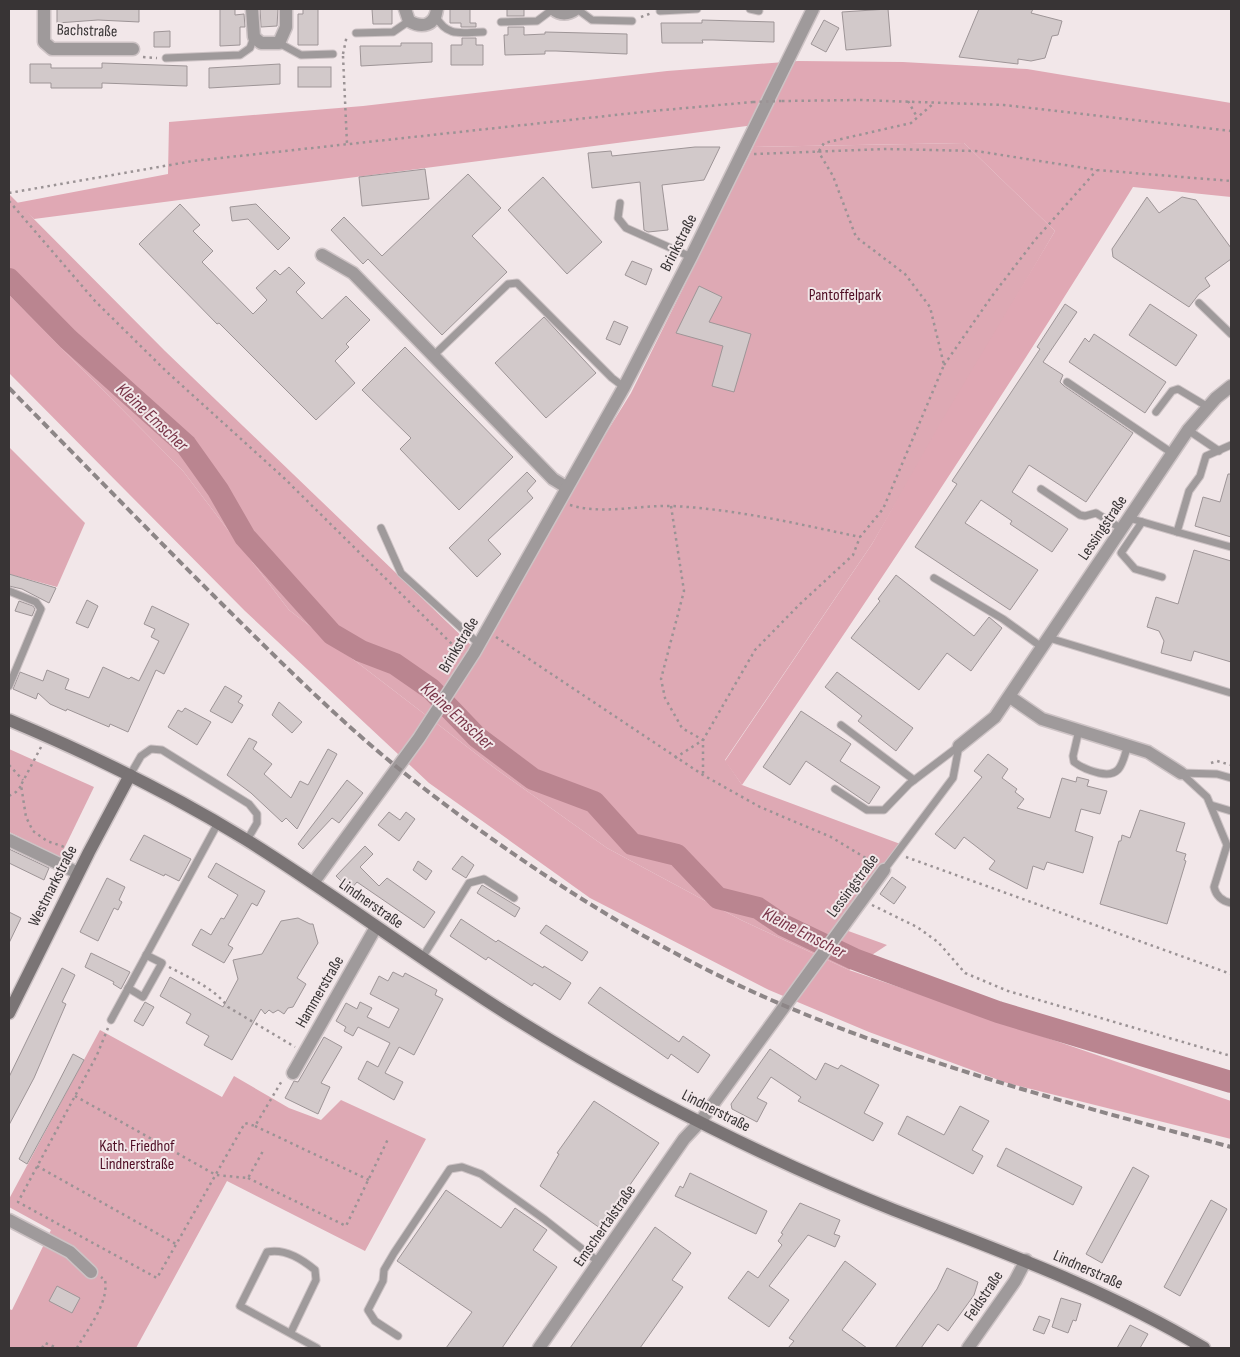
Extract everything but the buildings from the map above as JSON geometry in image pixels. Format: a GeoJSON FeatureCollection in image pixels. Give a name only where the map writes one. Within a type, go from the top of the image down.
{"type":"FeatureCollection","features":[{"type":"Feature","properties":{"kind":"street","name":"Bachstraße"},"geometry":{"type":"LineString","coordinates":[[44,9],[44,42],[52,49],[133,49]]}},
{"type":"Feature","properties":{"kind":"street"},"geometry":{"type":"LineString","coordinates":[[252,9],[254,36],[261,43],[279,43],[286,27],[286,9]]}},
{"type":"Feature","properties":{"kind":"street"},"geometry":{"type":"LineString","coordinates":[[553,9],[558,13],[570,13],[577,9]]}},
{"type":"Feature","properties":{"kind":"street","name":"Brinkstraße"},"geometry":{"type":"LineString","coordinates":[[313,883],[419,738],[479,644],[624,387],[691,257],[813,9]]}},
{"type":"Feature","properties":{"kind":"street"},"geometry":{"type":"LineString","coordinates":[[407,15],[416,25],[426,25],[436,13]]}},
{"type":"Feature","properties":{"kind":"street"},"geometry":{"type":"LineString","coordinates":[[322,255],[353,273],[553,479],[566,487]]}},
{"type":"Feature","properties":{"kind":"street","name":"Lessingstraße"},"geometry":{"type":"LineString","coordinates":[[958,746],[995,717],[1046,643],[1115,551],[1122,530],[1129,518],[1188,430],[1208,407],[1231,386]]}},
{"type":"Feature","properties":{"kind":"street"},"geometry":{"type":"LineString","coordinates":[[1010,696],[1042,719],[1148,752],[1181,773]]}},
{"type":"Feature","properties":{"kind":"street","name":"Lindnerstraße"},"geometry":{"type":"LineString","coordinates":[[9,720],[130,776],[218,823],[313,883],[422,958],[563,1048],[700,1122],[841,1188],[1026,1260],[1127,1306],[1204,1348]]}},
{"type":"Feature","properties":{"kind":"street","name":"Westmarkstraße"},"geometry":{"type":"LineString","coordinates":[[9,1013],[87,855],[130,776]]}},
{"type":"Feature","properties":{"kind":"street"},"geometry":{"type":"LineString","coordinates":[[9,840],[78,873]]}},
{"type":"Feature","properties":{"kind":"street","name":"Lessingstraße"},"geometry":{"type":"LineString","coordinates":[[700,1122],[884,870]]}},
{"type":"Feature","properties":{"kind":"street","name":"Hammerstraße"},"geometry":{"type":"LineString","coordinates":[[293,1073],[376,927]]}},
{"type":"Feature","properties":{"kind":"street","name":"Emschertalstraße"},"geometry":{"type":"LineString","coordinates":[[538,1348],[600,1263],[684,1140],[700,1122]]}},
{"type":"Feature","properties":{"kind":"street"},"geometry":{"type":"LineString","coordinates":[[9,1220],[70,1252],[91,1272]]}},
{"type":"Feature","properties":{"kind":"street","name":"Feldstraße"},"geometry":{"type":"LineString","coordinates":[[968,1348],[1015,1281],[1026,1260]]}},
{"type":"Feature","properties":{"kind":"lane"},"geometry":{"type":"LineString","coordinates":[[501,22],[538,21],[553,9]]}},
{"type":"Feature","properties":{"kind":"lane"},"geometry":{"type":"LineString","coordinates":[[577,9],[592,20],[632,21]]}},
{"type":"Feature","properties":{"kind":"lane"},"geometry":{"type":"LineString","coordinates":[[660,11],[697,9]]}},
{"type":"Feature","properties":{"kind":"lane"},"geometry":{"type":"LineString","coordinates":[[750,9],[759,11]]}},
{"type":"Feature","properties":{"kind":"lane"},"geometry":{"type":"LineString","coordinates":[[436,13],[441,26],[450,32],[483,32]]}},
{"type":"Feature","properties":{"kind":"lane"},"geometry":{"type":"LineString","coordinates":[[356,33],[393,32],[407,15]]}},
{"type":"Feature","properties":{"kind":"lane"},"geometry":{"type":"LineString","coordinates":[[166,58],[240,55],[250,48],[254,36]]}},
{"type":"Feature","properties":{"kind":"lane"},"geometry":{"type":"LineString","coordinates":[[279,43],[300,55],[333,54]]}},
{"type":"Feature","properties":{"kind":"lane"},"geometry":{"type":"LineString","coordinates":[[620,203],[618,218],[626,228],[691,257]]}},
{"type":"Feature","properties":{"kind":"lane"},"geometry":{"type":"LineString","coordinates":[[433,356],[508,284],[517,283],[612,378],[624,387]]}},
{"type":"Feature","properties":{"kind":"lane"},"geometry":{"type":"LineString","coordinates":[[1199,303],[1231,334]]}},
{"type":"Feature","properties":{"kind":"lane"},"geometry":{"type":"LineString","coordinates":[[1068,382],[1172,453]]}},
{"type":"Feature","properties":{"kind":"lane"},"geometry":{"type":"LineString","coordinates":[[1156,412],[1172,391],[1178,389],[1208,407]]}},
{"type":"Feature","properties":{"kind":"lane"},"geometry":{"type":"LineString","coordinates":[[1188,430],[1219,451]]}},
{"type":"Feature","properties":{"kind":"lane"},"geometry":{"type":"LineString","coordinates":[[1177,532],[1189,491],[1200,476],[1206,456],[1231,445]]}},
{"type":"Feature","properties":{"kind":"lane"},"geometry":{"type":"LineString","coordinates":[[1041,489],[1080,515],[1085,516],[1096,513],[1122,530]]}},
{"type":"Feature","properties":{"kind":"lane"},"geometry":{"type":"LineString","coordinates":[[1129,518],[1231,548]]}},
{"type":"Feature","properties":{"kind":"lane"},"geometry":{"type":"LineString","coordinates":[[1142,522],[1115,551],[1134,569],[1162,577]]}},
{"type":"Feature","properties":{"kind":"lane"},"geometry":{"type":"LineString","coordinates":[[381,528],[401,573],[479,644]]}},
{"type":"Feature","properties":{"kind":"lane"},"geometry":{"type":"LineString","coordinates":[[934,578],[1046,643],[1231,693]]}},
{"type":"Feature","properties":{"kind":"lane"},"geometry":{"type":"LineString","coordinates":[[9,590],[36,602],[41,609],[9,686]]}},
{"type":"Feature","properties":{"kind":"lane"},"geometry":{"type":"LineString","coordinates":[[841,726],[914,780]]}},
{"type":"Feature","properties":{"kind":"lane"},"geometry":{"type":"LineString","coordinates":[[1080,730],[1073,756],[1074,762],[1086,770],[1110,775],[1114,774],[1120,768],[1128,745]]}},
{"type":"Feature","properties":{"kind":"lane"},"geometry":{"type":"LineString","coordinates":[[835,789],[867,810],[875,812],[884,810],[914,780],[958,746]]}},
{"type":"Feature","properties":{"kind":"lane","name":"Lessingstraße"},"geometry":{"type":"LineString","coordinates":[[884,870],[953,778],[958,746]]}},
{"type":"Feature","properties":{"kind":"lane"},"geometry":{"type":"LineString","coordinates":[[130,776],[141,756],[151,749],[162,750],[248,804],[257,814],[257,823],[247,840]]}},
{"type":"Feature","properties":{"kind":"lane"},"geometry":{"type":"LineString","coordinates":[[1181,773],[1217,774],[1231,778]]}},
{"type":"Feature","properties":{"kind":"lane"},"geometry":{"type":"LineString","coordinates":[[1181,773],[1207,796],[1227,845],[1215,882],[1216,893],[1221,899],[1231,903]]}},
{"type":"Feature","properties":{"kind":"lane"},"geometry":{"type":"LineString","coordinates":[[1211,805],[1231,811]]}},
{"type":"Feature","properties":{"kind":"lane"},"geometry":{"type":"LineString","coordinates":[[111,1020],[218,823]]}},
{"type":"Feature","properties":{"kind":"lane"},"geometry":{"type":"LineString","coordinates":[[422,958],[469,883],[484,879],[514,898]]}},
{"type":"Feature","properties":{"kind":"lane"},"geometry":{"type":"LineString","coordinates":[[128,988],[143,997],[162,963],[146,955]]}},
{"type":"Feature","properties":{"kind":"lane"},"geometry":{"type":"LineString","coordinates":[[398,1336],[375,1321],[368,1310],[383,1281],[384,1270],[450,1170],[462,1167],[481,1174],[544,1219],[600,1263]]}},
{"type":"Feature","properties":{"kind":"lane"},"geometry":{"type":"LineString","coordinates":[[291,1332],[316,1280],[316,1270],[303,1260],[278,1250],[267,1252],[240,1306],[291,1332],[317,1348]]}},
{"type":"Feature","properties":{"kind":"path"},"geometry":{"type":"LineString","coordinates":[[632,21],[660,11]]}},
{"type":"Feature","properties":{"kind":"path"},"geometry":{"type":"LineString","coordinates":[[347,144],[343,54],[346,35],[356,33]]}},
{"type":"Feature","properties":{"kind":"path"},"geometry":{"type":"LineString","coordinates":[[133,49],[137,56],[166,58]]}},
{"type":"Feature","properties":{"kind":"path"},"geometry":{"type":"LineString","coordinates":[[333,54],[343,54]]}},
{"type":"Feature","properties":{"kind":"path"},"geometry":{"type":"LineString","coordinates":[[908,101],[917,117]]}},
{"type":"Feature","properties":{"kind":"path"},"geometry":{"type":"LineString","coordinates":[[9,193],[84,181],[142,168],[652,110],[753,102],[935,102],[1062,111],[1231,131]]}},
{"type":"Feature","properties":{"kind":"path"},"geometry":{"type":"LineString","coordinates":[[818,151],[824,143],[911,123],[935,102]]}},
{"type":"Feature","properties":{"kind":"path"},"geometry":{"type":"LineString","coordinates":[[742,154],[887,149],[976,151],[1097,170],[1231,181]]}},
{"type":"Feature","properties":{"kind":"path"},"geometry":{"type":"LineString","coordinates":[[818,151],[833,176],[856,237],[905,274],[930,307],[944,365]]}},
{"type":"Feature","properties":{"kind":"path"},"geometry":{"type":"LineString","coordinates":[[675,758],[703,740],[754,650],[853,555],[860,537],[883,509],[944,365],[992,296],[1035,240],[1097,170]]}},
{"type":"Feature","properties":{"kind":"path"},"geometry":{"type":"LineString","coordinates":[[9,201],[95,301],[166,371],[284,478],[468,662]]}},
{"type":"Feature","properties":{"kind":"path"},"geometry":{"type":"LineString","coordinates":[[559,501],[572,506],[599,510],[671,506],[776,519],[860,537]]}},
{"type":"Feature","properties":{"kind":"path"},"geometry":{"type":"LineString","coordinates":[[671,506],[684,591],[660,679],[665,698],[682,728],[703,740]]}},
{"type":"Feature","properties":{"kind":"path"},"geometry":{"type":"LineString","coordinates":[[486,630],[703,775],[760,807],[831,837],[884,870]]}},
{"type":"Feature","properties":{"kind":"path"},"geometry":{"type":"LineString","coordinates":[[47,736],[23,780],[26,817],[33,831],[47,841],[87,855]]}},
{"type":"Feature","properties":{"kind":"path"},"geometry":{"type":"LineString","coordinates":[[703,740],[703,775]]}},
{"type":"Feature","properties":{"kind":"path"},"geometry":{"type":"LineString","coordinates":[[9,764],[23,780]]}},
{"type":"Feature","properties":{"kind":"path"},"geometry":{"type":"LineString","coordinates":[[9,796],[22,785]]}},
{"type":"Feature","properties":{"kind":"path"},"geometry":{"type":"LineString","coordinates":[[896,854],[1231,974]]}},
{"type":"Feature","properties":{"kind":"path"},"geometry":{"type":"LineString","coordinates":[[861,901],[917,927],[938,942],[965,973],[1008,992],[1231,1056]]}},
{"type":"Feature","properties":{"kind":"path"},"geometry":{"type":"LineString","coordinates":[[162,963],[202,985],[223,1000],[228,1007],[304,1053]]}},
{"type":"Feature","properties":{"kind":"path"},"geometry":{"type":"LineString","coordinates":[[111,1020],[97,1056],[18,1202],[157,1278],[245,1123],[369,1180]]}},
{"type":"Feature","properties":{"kind":"path"},"geometry":{"type":"LineString","coordinates":[[255,1126],[282,1079],[293,1073]]}},
{"type":"Feature","properties":{"kind":"path"},"geometry":{"type":"LineString","coordinates":[[75,1096],[216,1175],[248,1178],[346,1226],[390,1138]]}},
{"type":"Feature","properties":{"kind":"path"},"geometry":{"type":"LineString","coordinates":[[248,1178],[263,1151]]}},
{"type":"Feature","properties":{"kind":"path"},"geometry":{"type":"LineString","coordinates":[[37,1166],[176,1244]]}},
{"type":"Feature","properties":{"kind":"path"},"geometry":{"type":"LineString","coordinates":[[77,1348],[107,1290],[105,1280],[91,1272]]}},
{"type":"Feature","properties":{"kind":"path"},"geometry":{"type":"LineString","coordinates":[[42,1348],[45,1343],[57,1348]]}},
{"type":"Feature","properties":{"kind":"green space","name":"Pantoffelpark"},"geometry":{"type":"Polygon","coordinates":[[[964,143],[1055,231],[872,544],[725,760],[742,785],[903,845],[840,928],[887,945],[849,970],[741,920],[607,848],[496,769],[289,610],[183,471],[9,295],[9,194],[165,351],[473,647],[631,393],[753,147],[964,143]]]}},
{"type":"Feature","properties":{"kind":"green space"},"geometry":{"type":"Polygon","coordinates":[[[9,447],[85,523],[57,587],[9,574],[9,447]]]}},
{"type":"Feature","properties":{"kind":"green space"},"geometry":{"type":"Polygon","coordinates":[[[9,749],[94,787],[60,857],[9,832],[9,749]]]}},
{"type":"Feature","properties":{"kind":"green space","name":"Kath. Friedhof Lindnerstraße"},"geometry":{"type":"Polygon","coordinates":[[[100,1030],[222,1097],[234,1076],[289,1108],[321,1120],[341,1100],[426,1139],[365,1251],[227,1181],[136,1348],[9,1348],[9,1309],[12,1310],[51,1230],[9,1207],[9,1199],[100,1030]]]}},
{"type":"Feature","properties":{"kind":"shaded area"},"geometry":{"type":"Polygon","coordinates":[[[798,61],[903,62],[1027,69],[1231,103],[1231,197],[1133,187],[941,488],[742,785],[725,761],[872,544],[944,417],[1055,231],[964,143],[753,147],[762,124],[34,219],[16,203],[168,174],[169,122],[363,106],[667,71],[798,61]]]}},
{"type":"Feature","properties":{"kind":"shaded area"},"geometry":{"type":"Polygon","coordinates":[[[9,295],[183,471],[289,610],[496,769],[607,848],[741,920],[849,970],[1231,1101],[1231,1139],[1007,1083],[869,1032],[769,990],[590,898],[429,783],[245,611],[9,373],[9,295]]]}},
{"type":"Feature","properties":{"kind":"waterway","name":"Kleine Emscher"},"geometry":{"type":"LineString","coordinates":[[9,279],[68,339],[186,445],[218,490],[245,537],[332,634],[361,651],[395,664],[431,689],[477,737],[533,779],[594,802],[632,844],[677,855],[718,898],[758,908],[783,925],[854,959],[998,1012],[1231,1082]]}},
{"type":"Feature","properties":{"kind":"railway"},"geometry":{"type":"LineString","coordinates":[[9,388],[221,603],[316,696],[366,741],[461,817],[554,881],[602,911],[650,940],[751,991],[854,1034],[1014,1087],[1231,1147]]}}]}
